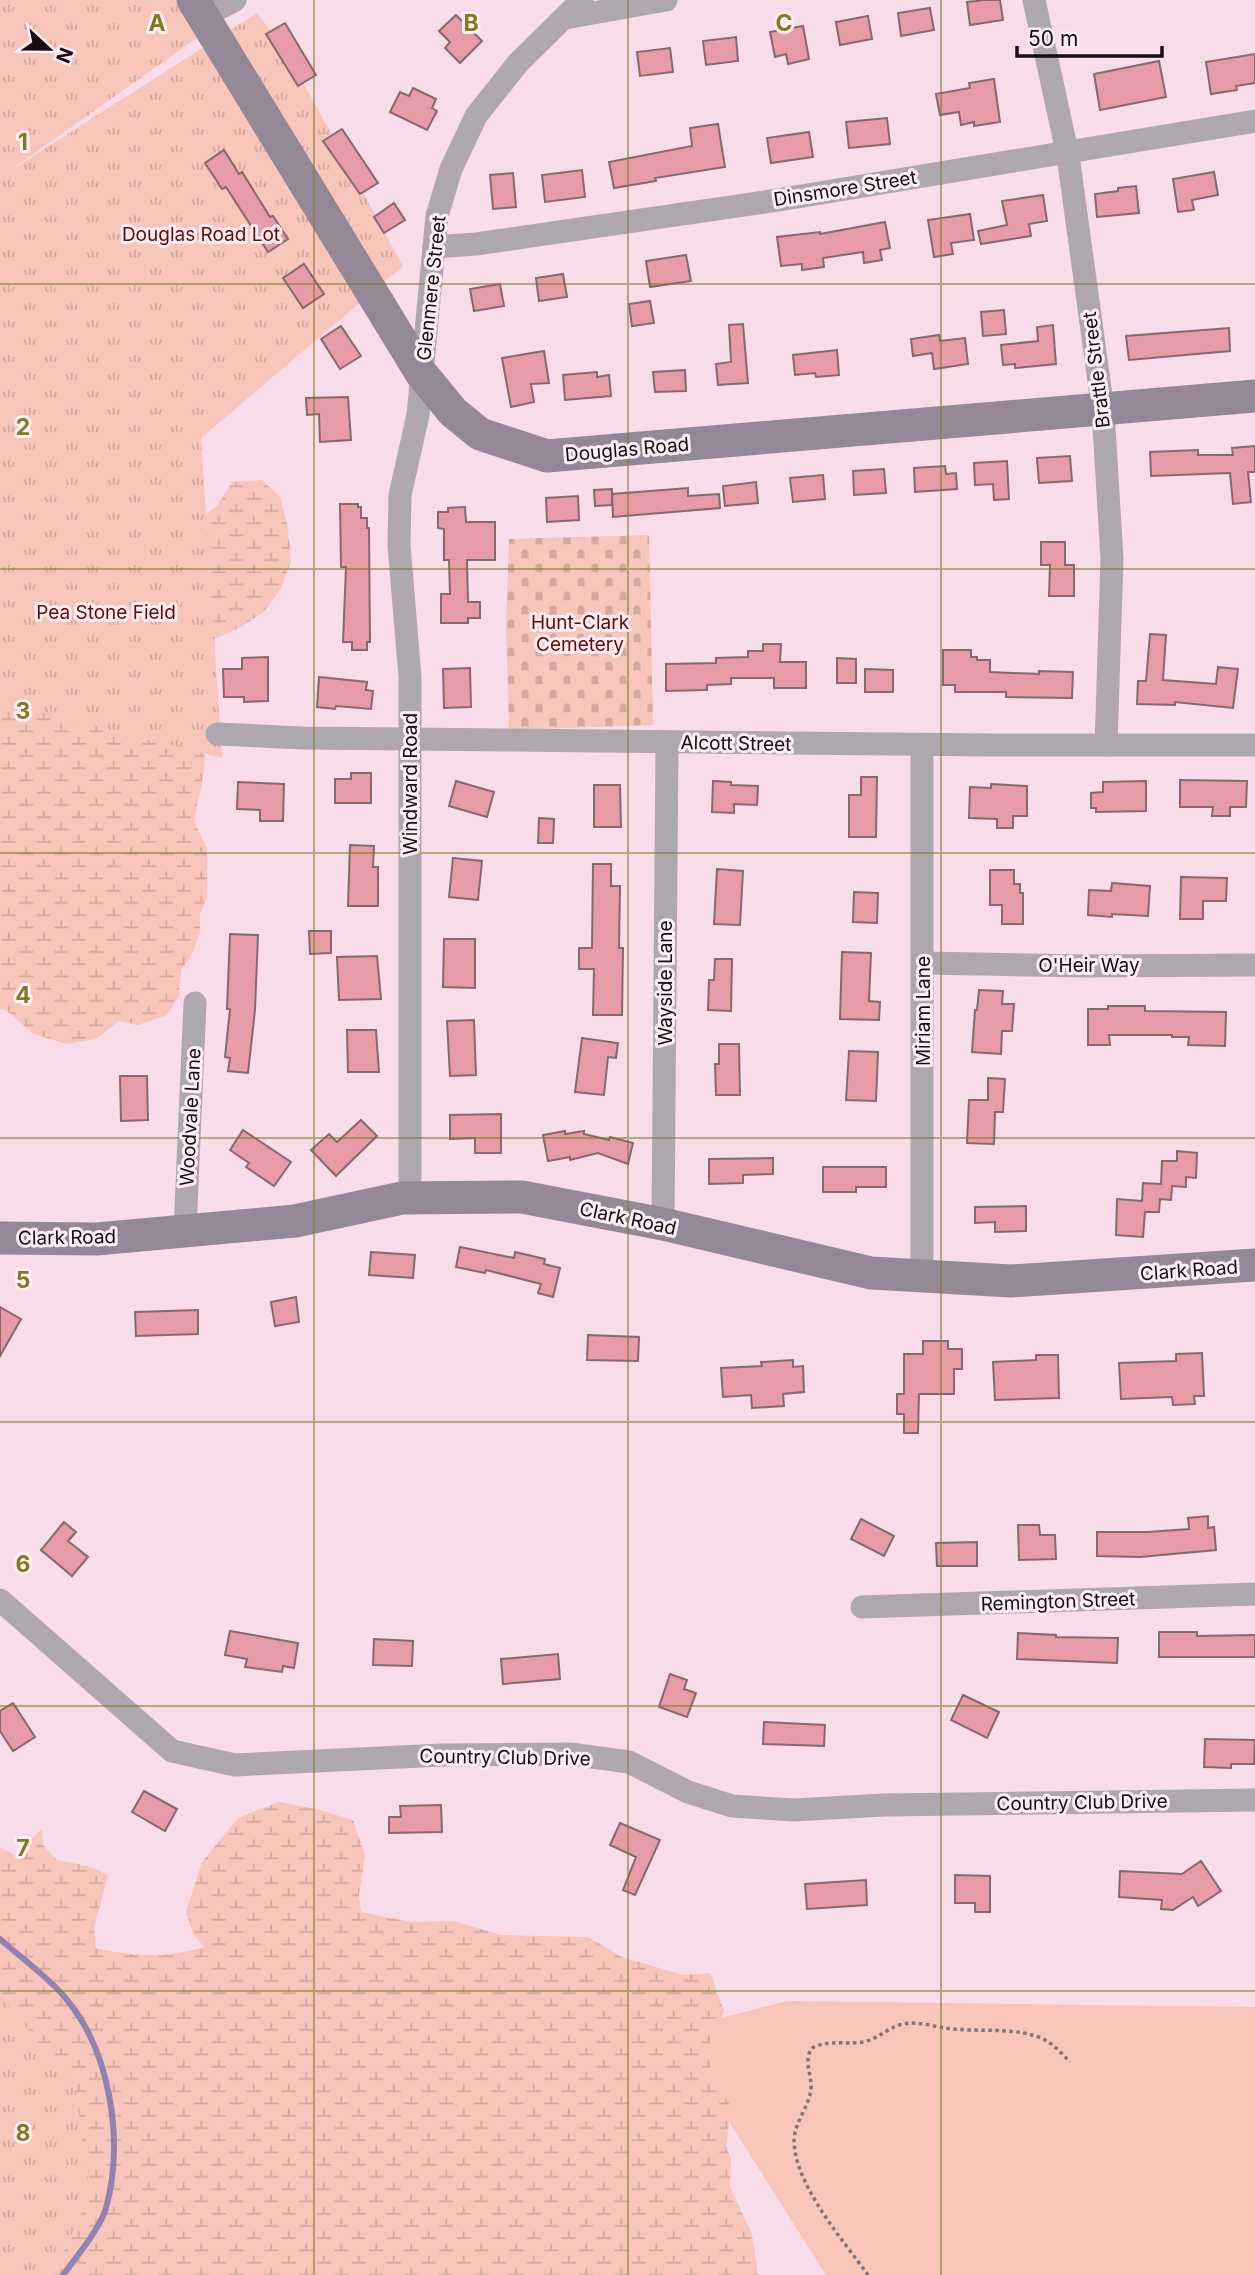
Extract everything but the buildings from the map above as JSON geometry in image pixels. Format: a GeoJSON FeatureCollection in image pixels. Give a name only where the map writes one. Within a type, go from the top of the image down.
{"type":"FeatureCollection","features":[{"type":"Feature","properties":{"kind":"street"},"geometry":{"type":"LineString","coordinates":[[198,9],[235,0]]}},
{"type":"Feature","properties":{"kind":"street","name":"Glenmere Street"},"geometry":{"type":"LineString","coordinates":[[421,373],[437,216],[451,169],[476,116],[518,63],[582,0]]}},
{"type":"Feature","properties":{"kind":"street"},"geometry":{"type":"LineString","coordinates":[[565,18],[666,0]]}},
{"type":"Feature","properties":{"kind":"street","name":"Brattle Street"},"geometry":{"type":"LineString","coordinates":[[1034,0],[1067,151],[1103,410],[1112,559],[1106,745]]}},
{"type":"Feature","properties":{"kind":"street","name":"Douglas Road"},"geometry":{"type":"LineString","coordinates":[[198,9],[421,373],[453,412],[480,434],[547,456],[1255,396]]}},
{"type":"Feature","properties":{"kind":"street","name":"Dinsmore Street"},"geometry":{"type":"LineString","coordinates":[[434,247],[476,244],[751,204],[1255,121]]}},
{"type":"Feature","properties":{"kind":"street","name":"Windward Road"},"geometry":{"type":"LineString","coordinates":[[410,1198],[410,677],[399,545],[400,495],[418,415],[421,373]]}},
{"type":"Feature","properties":{"kind":"street","name":"Alcott Street"},"geometry":{"type":"LineString","coordinates":[[217,734],[922,745],[1255,746]]}},
{"type":"Feature","properties":{"kind":"street","name":"Wayside Lane"},"geometry":{"type":"LineString","coordinates":[[663,1224],[667,742]]}},
{"type":"Feature","properties":{"kind":"street","name":"Miriam Lane"},"geometry":{"type":"LineString","coordinates":[[922,745],[922,1277]]}},
{"type":"Feature","properties":{"kind":"street","name":"O'Heir Way"},"geometry":{"type":"LineString","coordinates":[[923,962],[1083,966],[1255,965]]}},
{"type":"Feature","properties":{"kind":"street","name":"Woodvale Lane"},"geometry":{"type":"LineString","coordinates":[[185,1230],[195,1003]]}},
{"type":"Feature","properties":{"kind":"street","name":"Clark Road"},"geometry":{"type":"LineString","coordinates":[[0,1238],[97,1239],[295,1221],[410,1198],[522,1197],[663,1224],[872,1273],[1011,1281],[1255,1265]]}},
{"type":"Feature","properties":{"kind":"street","name":"Remington Street"},"geometry":{"type":"LineString","coordinates":[[862,1607],[1255,1594]]}},
{"type":"Feature","properties":{"kind":"street","name":"Country Club Drive"},"geometry":{"type":"LineString","coordinates":[[0,1600],[172,1751],[235,1765],[442,1755],[570,1755],[629,1762],[688,1792],[732,1806],[794,1810],[897,1805],[1255,1800]]}},
{"type":"Feature","properties":{"kind":"path"},"geometry":{"type":"LineString","coordinates":[[868,2275],[804,2182],[797,2164],[795,2129],[810,2093],[807,2060],[812,2048],[821,2043],[870,2040],[900,2024],[911,2023],[947,2028],[1011,2031],[1041,2038],[1052,2044],[1070,2062]]}},
{"type":"Feature","properties":{"kind":"green space"},"geometry":{"type":"Polygon","coordinates":[[[0,0],[175,0],[197,38],[5,174],[257,13],[285,49],[403,266],[201,438],[222,758],[0,702],[0,0]]]}},
{"type":"Feature","properties":{"kind":"green space","name":"Pea Stone Field"},"geometry":{"type":"Polygon","coordinates":[[[262,480],[280,497],[288,528],[291,562],[281,588],[265,611],[241,627],[208,642],[204,772],[194,821],[207,849],[207,897],[200,914],[200,932],[192,954],[181,970],[179,996],[167,1015],[138,1025],[119,1021],[96,1039],[66,1044],[34,1034],[6,1010],[0,1009],[0,528],[185,529],[217,506],[232,482],[262,480]]]}},
{"type":"Feature","properties":{"kind":"green space","name":"Hunt-Clark Cemetery"},"geometry":{"type":"Polygon","coordinates":[[[649,535],[653,725],[509,730],[506,626],[509,539],[649,535]]]}},
{"type":"Feature","properties":{"kind":"green space"},"geometry":{"type":"Polygon","coordinates":[[[279,1802],[353,1820],[365,1855],[359,1895],[361,1912],[411,1922],[453,1921],[501,1935],[588,1937],[622,1957],[683,1975],[710,1973],[724,2011],[706,2051],[715,2083],[731,2106],[726,2147],[731,2159],[730,2187],[752,2234],[758,2275],[0,2275],[0,1847],[14,1855],[42,1829],[43,1845],[57,1860],[88,1866],[108,1875],[94,1928],[96,1948],[136,1955],[190,1951],[204,1947],[193,1933],[186,1912],[202,1862],[238,1818],[279,1802]]]}},
{"type":"Feature","properties":{"kind":"green space"},"geometry":{"type":"Polygon","coordinates":[[[0,1996],[75,2086],[90,2195],[61,2258],[34,2275],[0,2275],[0,1996]]]}},
{"type":"Feature","properties":{"kind":"green space"},"geometry":{"type":"Polygon","coordinates":[[[788,2001],[1255,2007],[1255,2275],[826,2275],[690,2060],[697,2024],[788,2001]]]}},
{"type":"Feature","properties":{"kind":"waterway"},"geometry":{"type":"LineString","coordinates":[[0,1939],[53,1985],[82,2021],[94,2046],[110,2099],[114,2155],[106,2208],[93,2233],[63,2275]]}},
{"type":"Feature","properties":{"kind":"park label","name":"Douglas Road Lot"},"geometry":{"type":"Point","coordinates":[201,234]}}]}
